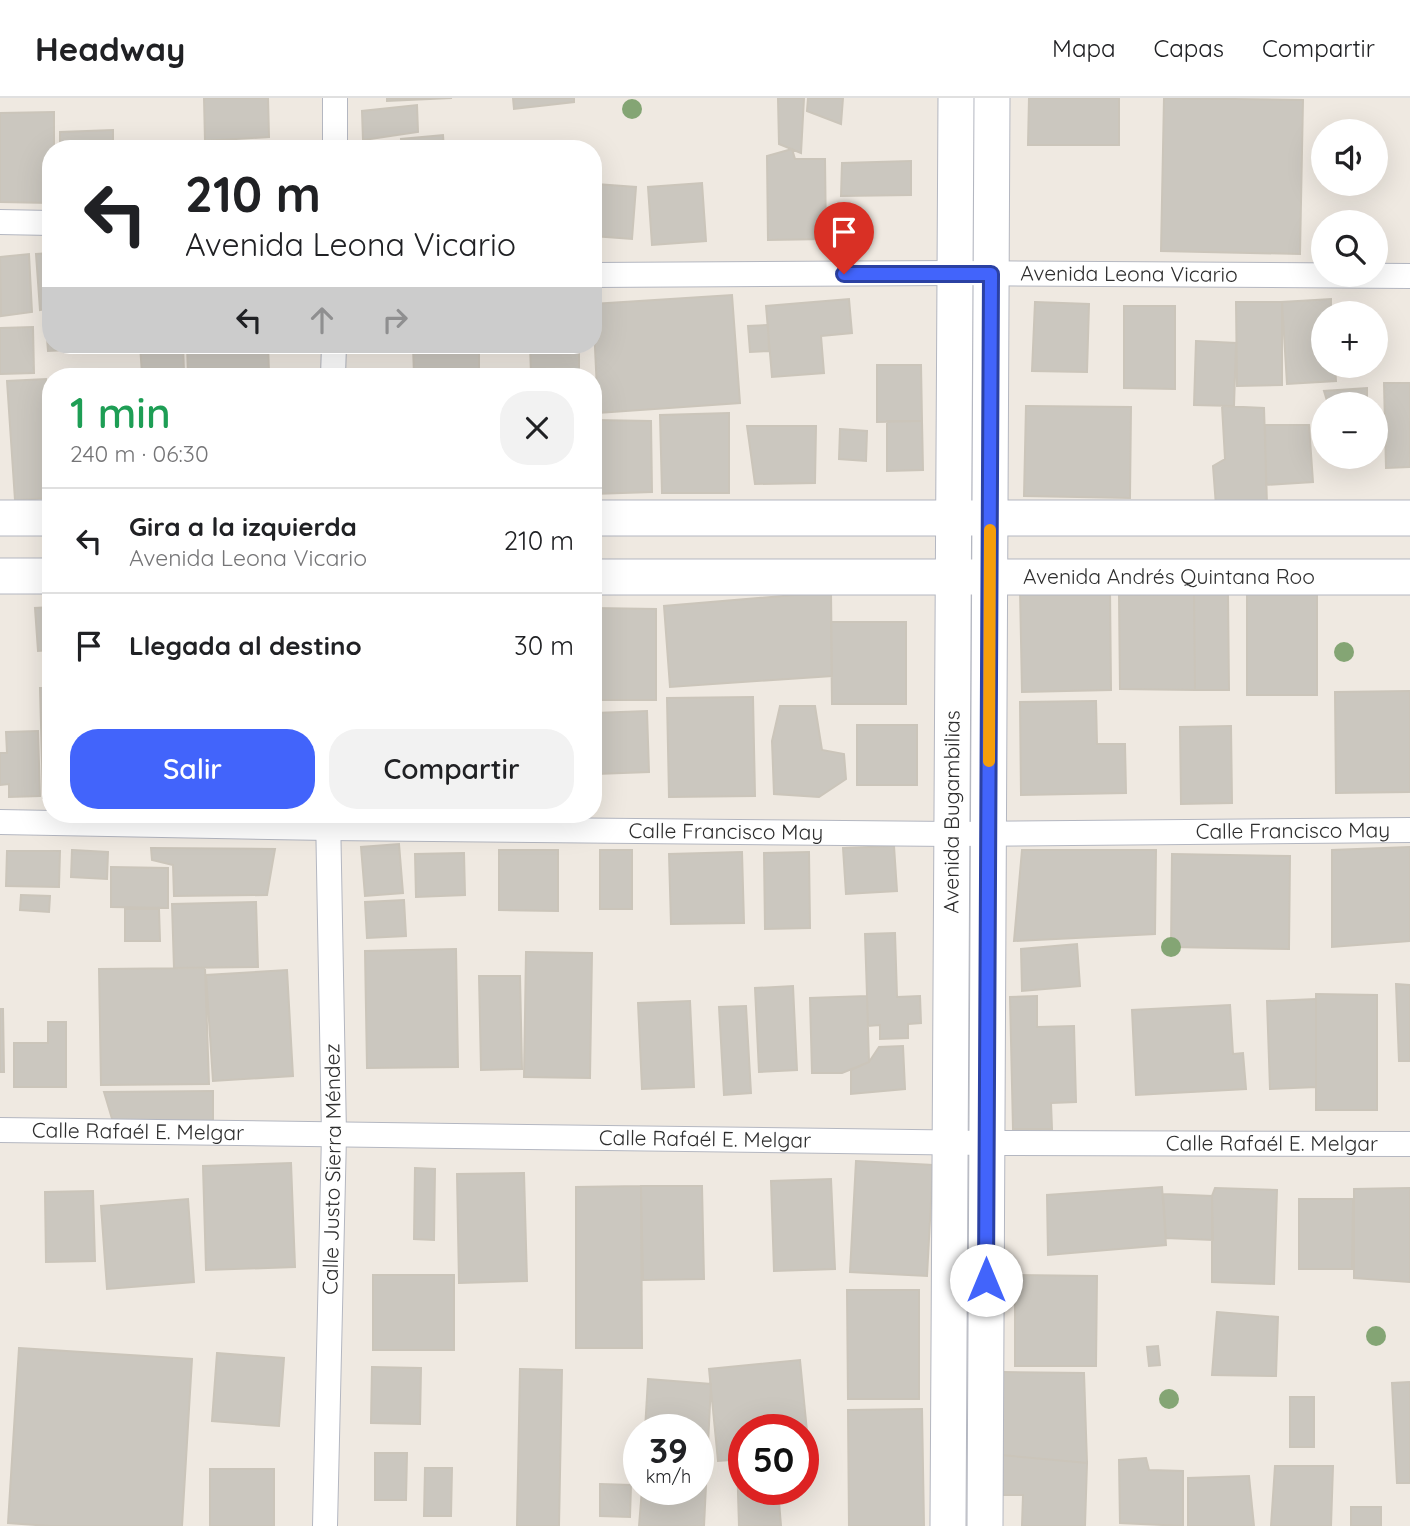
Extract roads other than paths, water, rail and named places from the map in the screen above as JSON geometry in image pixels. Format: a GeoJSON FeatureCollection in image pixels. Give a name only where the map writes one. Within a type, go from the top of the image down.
{"type":"FeatureCollection","features":[{"type":"Feature","properties":{"kind":"main road","name":"Avenida Bugambilias"},"geometry":{"type":"LineString","coordinates":[[948,1526],[956,98]]}},
{"type":"Feature","properties":{"kind":"main road","name":"Avenida Bugambilias"},"geometry":{"type":"LineString","coordinates":[[985,1526],[992,98]]}},
{"type":"Feature","properties":{"kind":"main road"},"geometry":{"type":"LineString","coordinates":[[0,518],[42,518]]}},
{"type":"Feature","properties":{"kind":"main road"},"geometry":{"type":"LineString","coordinates":[[602,518],[1410,518]]}},
{"type":"Feature","properties":{"kind":"main road"},"geometry":{"type":"LineString","coordinates":[[0,576],[42,576]]}},
{"type":"Feature","properties":{"kind":"main road","name":"Avenida Andrés Quintana Roo"},"geometry":{"type":"LineString","coordinates":[[602,577],[1410,577]]}},
{"type":"Feature","properties":{"kind":"street"},"geometry":{"type":"LineString","coordinates":[[334,98],[335,140]]}},
{"type":"Feature","properties":{"kind":"street"},"geometry":{"type":"LineString","coordinates":[[0,222],[42,223]]}},
{"type":"Feature","properties":{"kind":"street","name":"Avenida Leona Vicario"},"geometry":{"type":"LineString","coordinates":[[602,275],[955,273],[1410,276]]}},
{"type":"Feature","properties":{"kind":"street","name":"Calle Francisco May"},"geometry":{"type":"LineString","coordinates":[[0,822],[42,822]]}},
{"type":"Feature","properties":{"kind":"street","name":"Calle Justo Sierra Méndez"},"geometry":{"type":"LineString","coordinates":[[325,1526],[334,1135],[328,823]]}},
{"type":"Feature","properties":{"kind":"street","name":"Calle Francisco May"},"geometry":{"type":"LineString","coordinates":[[424,823],[952,834],[1410,830]]}},
{"type":"Feature","properties":{"kind":"street","name":"Calle Rafaél E. Melgar"},"geometry":{"type":"LineString","coordinates":[[0,1129],[987,1143],[1410,1144]]}}]}
